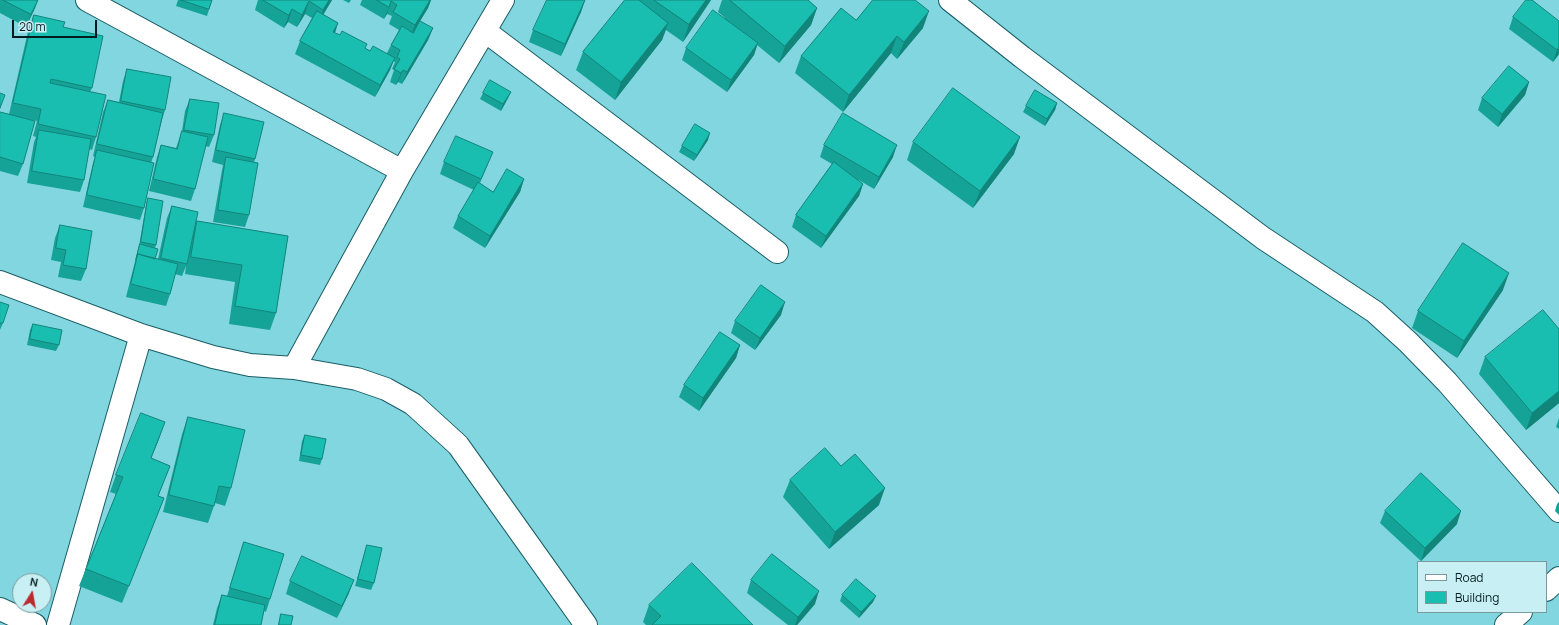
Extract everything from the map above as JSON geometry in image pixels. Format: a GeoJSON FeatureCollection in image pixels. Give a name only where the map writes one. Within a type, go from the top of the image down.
{"type":"FeatureCollection","features":[{"type":"Feature","properties":{"kind":"street"},"geometry":{"type":"LineString","coordinates":[[87,0],[402,171]]}},
{"type":"Feature","properties":{"kind":"street"},"geometry":{"type":"LineString","coordinates":[[294,368],[402,171],[503,0]]}},
{"type":"Feature","properties":{"kind":"street"},"geometry":{"type":"LineString","coordinates":[[950,0],[1022,57],[1263,238],[1375,312],[1408,342],[1447,382],[1559,511]]}},
{"type":"Feature","properties":{"kind":"street"},"geometry":{"type":"LineString","coordinates":[[485,31],[777,252]]}},
{"type":"Feature","properties":{"kind":"street"},"geometry":{"type":"LineString","coordinates":[[0,282],[141,335],[213,357],[250,365],[294,368],[357,379],[386,389],[413,404],[458,445],[586,625]]}},
{"type":"Feature","properties":{"kind":"street"},"geometry":{"type":"LineString","coordinates":[[58,625],[141,335]]}},
{"type":"Feature","properties":{"kind":"street"},"geometry":{"type":"LineString","coordinates":[[1547,589],[1559,578]]}},
{"type":"Feature","properties":{"kind":"street"},"geometry":{"type":"LineString","coordinates":[[0,609],[35,625]]}},
{"type":"Feature","properties":{"kind":"street"},"geometry":{"type":"LineString","coordinates":[[1506,625],[1520,613]]}},
{"type":"Feature","properties":{"kind":"building"},"geometry":{"type":"Polygon","coordinates":[[[3,0],[38,0],[31,14],[3,0]]]}},
{"type":"Feature","properties":{"kind":"building"},"geometry":{"type":"Polygon","coordinates":[[[181,0],[212,0],[209,9],[181,0]]]}},
{"type":"Feature","properties":{"kind":"building"},"geometry":{"type":"Polygon","coordinates":[[[263,0],[329,0],[323,10],[309,1],[302,15],[292,9],[289,15],[263,0]]]}},
{"type":"Feature","properties":{"kind":"building"},"geometry":{"type":"Polygon","coordinates":[[[377,0],[430,0],[415,25],[393,12],[397,5],[391,1],[389,7],[377,0]]]}},
{"type":"Feature","properties":{"kind":"building"},"geometry":{"type":"Polygon","coordinates":[[[547,0],[585,0],[565,44],[533,30],[547,0]]]}},
{"type":"Feature","properties":{"kind":"building"},"geometry":{"type":"Polygon","coordinates":[[[625,0],[639,0],[668,23],[621,82],[583,52],[625,0]]]}},
{"type":"Feature","properties":{"kind":"building"},"geometry":{"type":"Polygon","coordinates":[[[654,0],[706,0],[689,24],[654,0]]]}},
{"type":"Feature","properties":{"kind":"building"},"geometry":{"type":"Polygon","coordinates":[[[730,0],[808,0],[817,8],[785,46],[730,0]]]}},
{"type":"Feature","properties":{"kind":"building"},"geometry":{"type":"Polygon","coordinates":[[[873,0],[915,0],[929,11],[904,42],[897,36],[849,95],[801,56],[841,8],[856,20],[873,0]]]}},
{"type":"Feature","properties":{"kind":"building"},"geometry":{"type":"Polygon","coordinates":[[[1526,0],[1532,0],[1559,21],[1559,47],[1557,50],[1513,17],[1526,0]]]}},
{"type":"Feature","properties":{"kind":"building"},"geometry":{"type":"Polygon","coordinates":[[[713,10],[758,43],[731,80],[686,48],[713,10]]]}},
{"type":"Feature","properties":{"kind":"building"},"geometry":{"type":"Polygon","coordinates":[[[317,11],[338,23],[333,32],[340,35],[342,31],[367,44],[365,48],[370,51],[373,46],[395,58],[380,85],[300,41],[317,11]]]}},
{"type":"Feature","properties":{"kind":"building"},"geometry":{"type":"Polygon","coordinates":[[[34,15],[65,22],[63,27],[103,36],[92,88],[51,79],[50,83],[106,95],[96,137],[38,124],[41,109],[13,103],[34,15]]]}},
{"type":"Feature","properties":{"kind":"building"},"geometry":{"type":"Polygon","coordinates":[[[420,21],[433,28],[407,72],[403,70],[401,73],[394,69],[400,59],[397,57],[400,50],[391,45],[402,26],[413,33],[420,21]]]}},
{"type":"Feature","properties":{"kind":"building"},"geometry":{"type":"Polygon","coordinates":[[[1509,66],[1529,82],[1502,114],[1482,98],[1509,66]]]}},
{"type":"Feature","properties":{"kind":"building"},"geometry":{"type":"Polygon","coordinates":[[[127,69],[171,77],[165,110],[121,101],[127,69]]]}},
{"type":"Feature","properties":{"kind":"building"},"geometry":{"type":"Polygon","coordinates":[[[490,80],[511,92],[503,104],[483,93],[490,80]]]}},
{"type":"Feature","properties":{"kind":"building"},"geometry":{"type":"Polygon","coordinates":[[[953,88],[1020,137],[980,191],[913,142],[953,88]]]}},
{"type":"Feature","properties":{"kind":"building"},"geometry":{"type":"Polygon","coordinates":[[[1035,90],[1057,103],[1047,119],[1026,106],[1035,90]]]}},
{"type":"Feature","properties":{"kind":"building"},"geometry":{"type":"Polygon","coordinates":[[[0,93],[5,95],[0,108],[0,93]]]}},
{"type":"Feature","properties":{"kind":"building"},"geometry":{"type":"Polygon","coordinates":[[[190,99],[219,103],[214,135],[184,130],[190,99]]]}},
{"type":"Feature","properties":{"kind":"building"},"geometry":{"type":"Polygon","coordinates":[[[108,100],[163,113],[153,157],[97,144],[108,100]]]}},
{"type":"Feature","properties":{"kind":"building"},"geometry":{"type":"Polygon","coordinates":[[[0,112],[35,121],[23,164],[0,157],[0,112]]]}},
{"type":"Feature","properties":{"kind":"building"},"geometry":{"type":"Polygon","coordinates":[[[224,113],[264,122],[255,159],[216,150],[224,113]]]}},
{"type":"Feature","properties":{"kind":"building"},"geometry":{"type":"Polygon","coordinates":[[[843,113],[897,145],[879,177],[824,145],[843,113]]]}},
{"type":"Feature","properties":{"kind":"building"},"geometry":{"type":"Polygon","coordinates":[[[695,124],[710,133],[697,155],[682,146],[695,124]]]}},
{"type":"Feature","properties":{"kind":"building"},"geometry":{"type":"Polygon","coordinates":[[[39,130],[91,139],[84,180],[32,171],[39,130]]]}},
{"type":"Feature","properties":{"kind":"building"},"geometry":{"type":"Polygon","coordinates":[[[182,131],[208,137],[195,189],[153,179],[161,145],[177,149],[182,131]]]}},
{"type":"Feature","properties":{"kind":"building"},"geometry":{"type":"Polygon","coordinates":[[[456,136],[493,152],[481,179],[444,162],[456,136]]]}},
{"type":"Feature","properties":{"kind":"building"},"geometry":{"type":"Polygon","coordinates":[[[97,150],[154,163],[144,208],[87,195],[97,150]]]}},
{"type":"Feature","properties":{"kind":"building"},"geometry":{"type":"Polygon","coordinates":[[[226,157],[258,163],[249,215],[218,210],[226,157]]]}},
{"type":"Feature","properties":{"kind":"building"},"geometry":{"type":"Polygon","coordinates":[[[834,162],[863,184],[826,236],[796,215],[834,162]]]}},
{"type":"Feature","properties":{"kind":"building"},"geometry":{"type":"Polygon","coordinates":[[[507,169],[524,179],[490,236],[458,216],[478,182],[493,192],[507,169]]]}},
{"type":"Feature","properties":{"kind":"building"},"geometry":{"type":"Polygon","coordinates":[[[148,198],[163,201],[156,245],[141,242],[148,198]]]}},
{"type":"Feature","properties":{"kind":"building"},"geometry":{"type":"Polygon","coordinates":[[[172,206],[198,212],[187,264],[161,258],[172,206]]]}},
{"type":"Feature","properties":{"kind":"building"},"geometry":{"type":"Polygon","coordinates":[[[197,221],[288,236],[276,313],[235,306],[242,265],[191,257],[197,221]]]}},
{"type":"Feature","properties":{"kind":"building"},"geometry":{"type":"Polygon","coordinates":[[[60,225],[92,231],[86,269],[63,265],[66,250],[56,248],[60,225]]]}},
{"type":"Feature","properties":{"kind":"building"},"geometry":{"type":"Polygon","coordinates":[[[1463,243],[1509,273],[1464,341],[1418,311],[1463,243]]]}},
{"type":"Feature","properties":{"kind":"building"},"geometry":{"type":"Polygon","coordinates":[[[140,244],[158,249],[155,259],[138,254],[136,259],[140,244]]]}},
{"type":"Feature","properties":{"kind":"building"},"geometry":{"type":"Polygon","coordinates":[[[138,254],[178,264],[170,294],[131,284],[138,254]]]}},
{"type":"Feature","properties":{"kind":"building"},"geometry":{"type":"Polygon","coordinates":[[[761,285],[785,302],[760,338],[735,321],[761,285]]]}},
{"type":"Feature","properties":{"kind":"building"},"geometry":{"type":"Polygon","coordinates":[[[0,302],[9,305],[3,323],[0,323],[0,302]]]}},
{"type":"Feature","properties":{"kind":"building"},"geometry":{"type":"Polygon","coordinates":[[[1543,310],[1559,329],[1559,391],[1532,413],[1485,357],[1543,310]]]}},
{"type":"Feature","properties":{"kind":"building"},"geometry":{"type":"Polygon","coordinates":[[[33,324],[62,330],[59,345],[30,339],[33,324]]]}},
{"type":"Feature","properties":{"kind":"building"},"geometry":{"type":"Polygon","coordinates":[[[720,332],[740,345],[703,398],[684,385],[720,332]]]}},
{"type":"Feature","properties":{"kind":"building"},"geometry":{"type":"Polygon","coordinates":[[[141,413],[165,422],[151,458],[170,466],[158,496],[164,498],[129,586],[86,569],[123,477],[116,475],[141,413]]]}},
{"type":"Feature","properties":{"kind":"building"},"geometry":{"type":"Polygon","coordinates":[[[188,417],[245,430],[231,488],[219,486],[214,506],[169,495],[188,417]]]}},
{"type":"Feature","properties":{"kind":"building"},"geometry":{"type":"Polygon","coordinates":[[[305,435],[326,439],[322,459],[301,455],[305,435]]]}},
{"type":"Feature","properties":{"kind":"building"},"geometry":{"type":"Polygon","coordinates":[[[825,448],[841,466],[855,454],[885,488],[835,532],[790,480],[825,448]]]}},
{"type":"Feature","properties":{"kind":"building"},"geometry":{"type":"Polygon","coordinates":[[[1421,473],[1461,511],[1425,548],[1385,511],[1421,473]]]}},
{"type":"Feature","properties":{"kind":"building"},"geometry":{"type":"Polygon","coordinates":[[[244,542],[284,554],[270,599],[230,588],[244,542]]]}},
{"type":"Feature","properties":{"kind":"building"},"geometry":{"type":"Polygon","coordinates":[[[367,545],[382,548],[374,583],[358,579],[367,545]]]}},
{"type":"Feature","properties":{"kind":"building"},"geometry":{"type":"Polygon","coordinates":[[[772,554],[819,591],[798,617],[751,580],[772,554]]]}},
{"type":"Feature","properties":{"kind":"building"},"geometry":{"type":"Polygon","coordinates":[[[302,556],[354,580],[342,606],[290,581],[302,556]]]}},
{"type":"Feature","properties":{"kind":"building"},"geometry":{"type":"Polygon","coordinates":[[[692,563],[753,625],[652,625],[661,616],[649,605],[692,563]]]}},
{"type":"Feature","properties":{"kind":"building"},"geometry":{"type":"Polygon","coordinates":[[[856,579],[876,596],[861,612],[842,595],[856,579]]]}},
{"type":"Feature","properties":{"kind":"building"},"geometry":{"type":"Polygon","coordinates":[[[222,595],[265,605],[261,625],[215,625],[222,595]]]}},
{"type":"Feature","properties":{"kind":"building"},"geometry":{"type":"Polygon","coordinates":[[[281,614],[293,616],[291,625],[279,625],[281,614]]]}}]}
